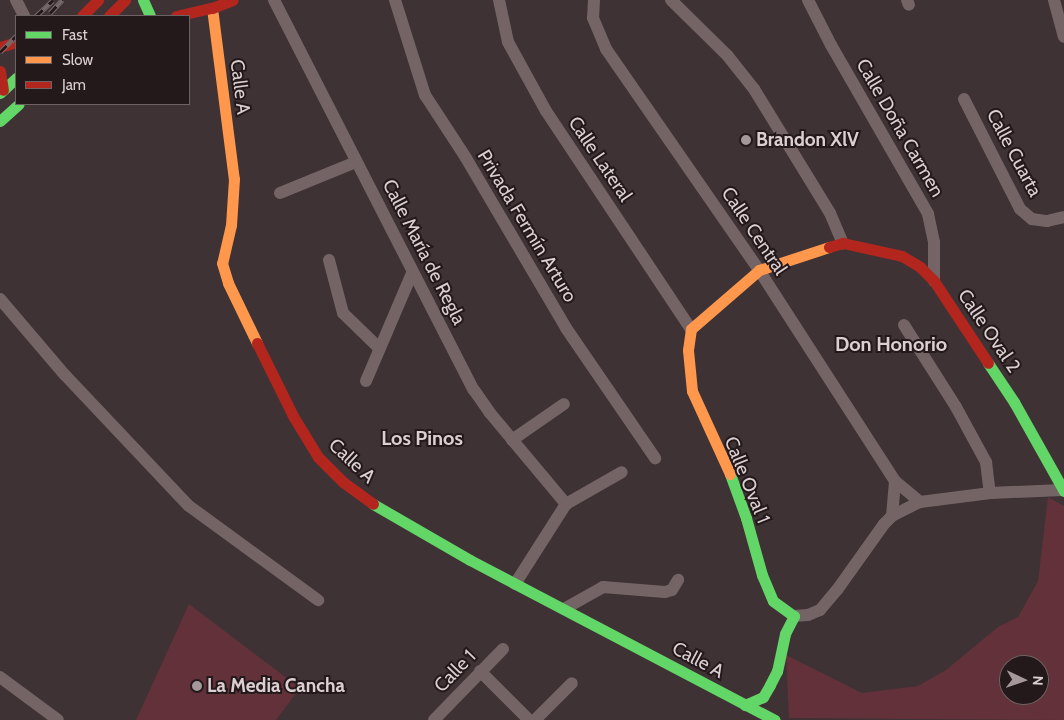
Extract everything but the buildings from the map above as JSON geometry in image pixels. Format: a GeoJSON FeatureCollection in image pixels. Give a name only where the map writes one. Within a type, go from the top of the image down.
{"type":"FeatureCollection","features":[{"type":"Feature","properties":{"kind":"main road"},"geometry":{"type":"LineString","coordinates":[[83,15],[98,0]]}},
{"type":"Feature","properties":{"kind":"main road"},"geometry":{"type":"LineString","coordinates":[[110,15],[124,0]]}},
{"type":"Feature","properties":{"kind":"main road"},"geometry":{"type":"LineString","coordinates":[[143,0],[150,15]]}},
{"type":"Feature","properties":{"kind":"main road"},"geometry":{"type":"LineString","coordinates":[[180,15],[212,8],[233,0]]}},
{"type":"Feature","properties":{"kind":"main road","name":"Calle A"},"geometry":{"type":"LineString","coordinates":[[212,8],[234,179],[231,225],[222,263],[228,283],[293,416],[318,457],[343,482],[376,506],[516,584],[775,720]]}},
{"type":"Feature","properties":{"kind":"main road"},"geometry":{"type":"LineString","coordinates":[[0,47],[15,42]]}},
{"type":"Feature","properties":{"kind":"main road"},"geometry":{"type":"LineString","coordinates":[[0,71],[1,92]]}},
{"type":"Feature","properties":{"kind":"main road"},"geometry":{"type":"LineString","coordinates":[[1,92],[15,79]]}},
{"type":"Feature","properties":{"kind":"main road"},"geometry":{"type":"LineString","coordinates":[[0,121],[18,105]]}},
{"type":"Feature","properties":{"kind":"main road","name":"Calle Oval 2"},"geometry":{"type":"LineString","coordinates":[[759,270],[842,243],[902,256],[920,267],[934,281],[1014,402],[1041,447],[1063,491]]}},
{"type":"Feature","properties":{"kind":"main road"},"geometry":{"type":"LineString","coordinates":[[690,329],[759,270]]}},
{"type":"Feature","properties":{"kind":"main road","name":"Calle Oval 1"},"geometry":{"type":"LineString","coordinates":[[690,329],[688,370],[692,391],[730,475],[746,518],[762,575],[773,601],[794,616]]}},
{"type":"Feature","properties":{"kind":"main road"},"geometry":{"type":"LineString","coordinates":[[745,705],[764,696],[777,671],[785,634],[794,616]]}},
{"type":"Feature","properties":{"kind":"street"},"geometry":{"type":"LineString","coordinates":[[16,0],[24,15]]}},
{"type":"Feature","properties":{"kind":"street","name":"Calle María de Regla"},"geometry":{"type":"LineString","coordinates":[[274,0],[412,273],[474,390],[512,440],[566,504]]}},
{"type":"Feature","properties":{"kind":"street","name":"Privada Fermín Arturo"},"geometry":{"type":"LineString","coordinates":[[395,0],[425,95],[466,158],[566,328],[655,458]]}},
{"type":"Feature","properties":{"kind":"street","name":"Calle Lateral"},"geometry":{"type":"LineString","coordinates":[[500,0],[508,42],[546,111],[690,329]]}},
{"type":"Feature","properties":{"kind":"street","name":"Calle Central"},"geometry":{"type":"LineString","coordinates":[[594,0],[593,18],[606,49],[759,270],[896,481],[920,502]]}},
{"type":"Feature","properties":{"kind":"street"},"geometry":{"type":"LineString","coordinates":[[671,0],[727,55],[754,89],[830,213],[842,243]]}},
{"type":"Feature","properties":{"kind":"street","name":"Calle Doña Carmen"},"geometry":{"type":"LineString","coordinates":[[808,0],[928,214],[934,242],[934,281]]}},
{"type":"Feature","properties":{"kind":"street"},"geometry":{"type":"LineString","coordinates":[[1054,0],[1064,37]]}},
{"type":"Feature","properties":{"kind":"street","name":"Calle Cuarta"},"geometry":{"type":"LineString","coordinates":[[964,99],[1020,209],[1032,219],[1047,221],[1064,217]]}},
{"type":"Feature","properties":{"kind":"street"},"geometry":{"type":"LineString","coordinates":[[280,193],[356,162]]}},
{"type":"Feature","properties":{"kind":"street"},"geometry":{"type":"LineString","coordinates":[[329,260],[343,313],[380,348]]}},
{"type":"Feature","properties":{"kind":"street"},"geometry":{"type":"LineString","coordinates":[[366,382],[412,273]]}},
{"type":"Feature","properties":{"kind":"street"},"geometry":{"type":"LineString","coordinates":[[0,299],[64,375],[189,506],[318,600]]}},
{"type":"Feature","properties":{"kind":"street"},"geometry":{"type":"LineString","coordinates":[[904,325],[956,407],[986,462],[989,470],[990,494]]}},
{"type":"Feature","properties":{"kind":"street"},"geometry":{"type":"LineString","coordinates":[[512,440],[564,404]]}},
{"type":"Feature","properties":{"kind":"street"},"geometry":{"type":"LineString","coordinates":[[516,584],[566,504],[622,472]]}},
{"type":"Feature","properties":{"kind":"street"},"geometry":{"type":"LineString","coordinates":[[892,516],[896,481]]}},
{"type":"Feature","properties":{"kind":"street"},"geometry":{"type":"LineString","coordinates":[[794,616],[808,615],[820,610],[892,516],[920,502],[990,494],[1063,491]]}},
{"type":"Feature","properties":{"kind":"street"},"geometry":{"type":"LineString","coordinates":[[564,609],[603,587],[665,592],[672,590],[678,580]]}},
{"type":"Feature","properties":{"kind":"street","name":"Calle 1"},"geometry":{"type":"LineString","coordinates":[[434,720],[503,649]]}},
{"type":"Feature","properties":{"kind":"street"},"geometry":{"type":"LineString","coordinates":[[480,672],[530,720]]}},
{"type":"Feature","properties":{"kind":"street"},"geometry":{"type":"LineString","coordinates":[[0,677],[58,720]]}},
{"type":"Feature","properties":{"kind":"street"},"geometry":{"type":"LineString","coordinates":[[535,720],[572,683]]}},
{"type":"Feature","properties":{"kind":"shaded area"},"geometry":{"type":"Polygon","coordinates":[[[1048,497],[1064,506],[1064,720],[789,718],[786,655],[862,693],[918,686],[946,670],[998,627],[1018,617],[1038,581],[1048,497]]]}},
{"type":"Feature","properties":{"kind":"shaded area"},"geometry":{"type":"Polygon","coordinates":[[[189,604],[300,688],[276,720],[136,720],[189,604]]]}},
{"type":"Feature","properties":{"kind":"railway"},"geometry":{"type":"LineString","coordinates":[[37,15],[53,0]]}},
{"type":"Feature","properties":{"kind":"railway"},"geometry":{"type":"LineString","coordinates":[[50,13],[62,0]]}},
{"type":"Feature","properties":{"kind":"railway"},"geometry":{"type":"LineString","coordinates":[[0,52],[15,37]]}},
{"type":"Feature","properties":{"kind":"traffic: fast"},"geometry":{"type":"LineString","coordinates":[[143,0],[150,15]]}},
{"type":"Feature","properties":{"kind":"traffic: fast"},"geometry":{"type":"LineString","coordinates":[[0,93],[15,79]]}},
{"type":"Feature","properties":{"kind":"traffic: fast"},"geometry":{"type":"LineString","coordinates":[[0,121],[18,105]]}},
{"type":"Feature","properties":{"kind":"traffic: fast"},"geometry":{"type":"LineString","coordinates":[[988,363],[1014,402],[1064,491]]}},
{"type":"Feature","properties":{"kind":"traffic: fast"},"geometry":{"type":"LineString","coordinates":[[730,474],[746,518],[762,575],[773,601],[794,616],[785,634],[777,671],[770,685],[763,697],[745,705]]}},
{"type":"Feature","properties":{"kind":"traffic: fast"},"geometry":{"type":"LineString","coordinates":[[373,504],[470,560],[775,720]]}},
{"type":"Feature","properties":{"kind":"traffic: slow"},"geometry":{"type":"LineString","coordinates":[[212,8],[234,179],[231,225],[222,263],[228,283],[257,343]]}},
{"type":"Feature","properties":{"kind":"traffic: slow"},"geometry":{"type":"LineString","coordinates":[[730,474],[692,391],[688,350],[691,329],[759,270],[829,247]]}},
{"type":"Feature","properties":{"kind":"traffic: jam"},"geometry":{"type":"LineString","coordinates":[[83,15],[98,0]]}},
{"type":"Feature","properties":{"kind":"traffic: jam"},"geometry":{"type":"LineString","coordinates":[[110,15],[125,0]]}},
{"type":"Feature","properties":{"kind":"traffic: jam"},"geometry":{"type":"LineString","coordinates":[[180,15],[212,8],[233,0]]}},
{"type":"Feature","properties":{"kind":"traffic: jam"},"geometry":{"type":"LineString","coordinates":[[0,47],[15,42]]}},
{"type":"Feature","properties":{"kind":"traffic: jam"},"geometry":{"type":"LineString","coordinates":[[0,71],[3,90]]}},
{"type":"Feature","properties":{"kind":"traffic: jam"},"geometry":{"type":"LineString","coordinates":[[829,247],[843,243],[902,256],[920,267],[934,281],[988,363]]}},
{"type":"Feature","properties":{"kind":"traffic: jam"},"geometry":{"type":"LineString","coordinates":[[257,343],[293,416],[318,457],[343,482],[373,504]]}},
{"type":"Feature","properties":{"kind":"place","name":"Brandon XlV"},"geometry":{"type":"Point","coordinates":[746,140]}},
{"type":"Feature","properties":{"kind":"place","name":"La Media Cancha"},"geometry":{"type":"Point","coordinates":[197,686]}},
{"type":"Feature","properties":{"kind":"district","name":"Don Honorio"},"geometry":{"type":"Point","coordinates":[891,344]}},
{"type":"Feature","properties":{"kind":"district","name":"Los Pinos"},"geometry":{"type":"Point","coordinates":[422,438]}}]}
